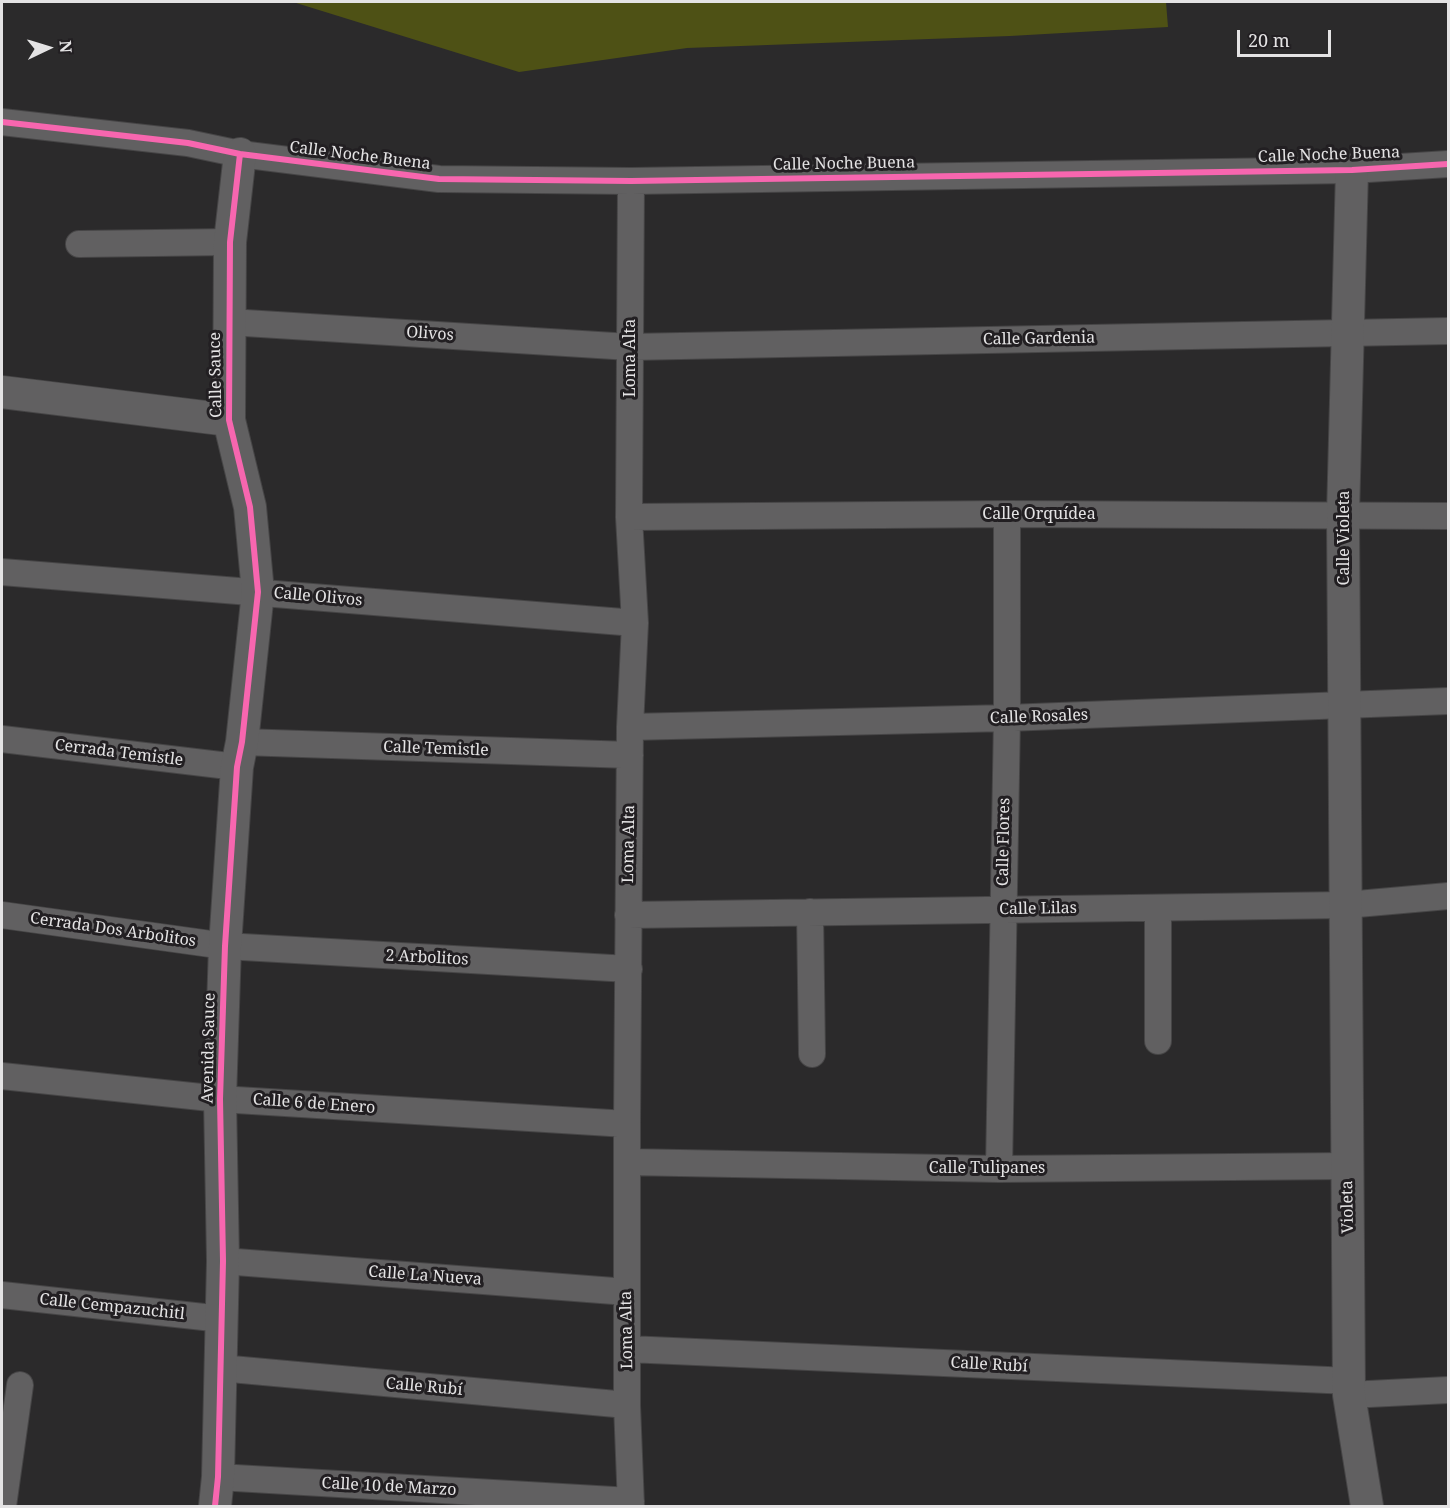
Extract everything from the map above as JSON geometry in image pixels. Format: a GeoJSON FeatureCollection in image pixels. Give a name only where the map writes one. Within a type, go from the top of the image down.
{"type":"FeatureCollection","features":[{"type":"Feature","properties":{"kind":"street","name":"Calle Noche Buena"},"geometry":{"type":"LineString","coordinates":[[2,122],[188,143],[240,154],[439,179],[631,181],[1352,170],[1449,164]]}},
{"type":"Feature","properties":{"kind":"street","name":"Calle Sauce"},"geometry":{"type":"LineString","coordinates":[[240,154],[230,242],[229,420],[250,507],[258,592]]}},
{"type":"Feature","properties":{"kind":"street","name":"Calle Violeta"},"geometry":{"type":"LineString","coordinates":[[1346,905],[1343,514],[1352,170]]}},
{"type":"Feature","properties":{"kind":"street","name":"Loma Alta"},"geometry":{"type":"LineString","coordinates":[[631,181],[629,517],[635,623],[630,727],[627,1124],[627,1405],[631,1504]]}},
{"type":"Feature","properties":{"kind":"street"},"geometry":{"type":"LineString","coordinates":[[79,244],[230,242]]}},
{"type":"Feature","properties":{"kind":"street","name":"Olivos"},"geometry":{"type":"LineString","coordinates":[[229,322],[630,347]]}},
{"type":"Feature","properties":{"kind":"street","name":"Calle Gardenia"},"geometry":{"type":"LineString","coordinates":[[630,347],[1449,331]]}},
{"type":"Feature","properties":{"kind":"street"},"geometry":{"type":"LineString","coordinates":[[2,392],[229,420]]}},
{"type":"Feature","properties":{"kind":"street","name":"Calle Orquídea"},"geometry":{"type":"LineString","coordinates":[[629,517],[1007,514],[1449,516]]}},
{"type":"Feature","properties":{"kind":"street","name":"Calle Flores"},"geometry":{"type":"LineString","coordinates":[[999,1169],[1007,718],[1007,514]]}},
{"type":"Feature","properties":{"kind":"street","name":"Calle Olivos"},"geometry":{"type":"LineString","coordinates":[[2,572],[635,623]]}},
{"type":"Feature","properties":{"kind":"street","name":"Avenida Sauce"},"geometry":{"type":"LineString","coordinates":[[216,1492],[223,1261],[220,1099],[225,946],[239,755],[258,592]]}},
{"type":"Feature","properties":{"kind":"street","name":"Calle Rosales"},"geometry":{"type":"LineString","coordinates":[[630,727],[1007,718],[1449,701]]}},
{"type":"Feature","properties":{"kind":"street","name":"Cerrada Temistle"},"geometry":{"type":"LineString","coordinates":[[2,739],[239,755]]}},
{"type":"Feature","properties":{"kind":"street","name":"Calle Temistle"},"geometry":{"type":"LineString","coordinates":[[239,755],[630,755]]}},
{"type":"Feature","properties":{"kind":"street","name":"Calle Lilas"},"geometry":{"type":"LineString","coordinates":[[628,915],[1346,905],[1449,896]]}},
{"type":"Feature","properties":{"kind":"street","name":"Violeta"},"geometry":{"type":"LineString","coordinates":[[1346,905],[1350,1388],[1367,1506]]}},
{"type":"Feature","properties":{"kind":"street"},"geometry":{"type":"LineString","coordinates":[[1158,908],[1158,1041]]}},
{"type":"Feature","properties":{"kind":"street"},"geometry":{"type":"LineString","coordinates":[[810,912],[812,1054]]}},
{"type":"Feature","properties":{"kind":"street","name":"Cerrada Dos Arbolitos"},"geometry":{"type":"LineString","coordinates":[[2,915],[225,946]]}},
{"type":"Feature","properties":{"kind":"street","name":"2 Arbolitos"},"geometry":{"type":"LineString","coordinates":[[225,946],[628,969]]}},
{"type":"Feature","properties":{"kind":"street","name":"Calle 6 de Enero"},"geometry":{"type":"LineString","coordinates":[[2,1077],[220,1099],[627,1124]]}},
{"type":"Feature","properties":{"kind":"street","name":"Calle Tulipanes"},"geometry":{"type":"LineString","coordinates":[[627,1162],[999,1169],[1348,1166]]}},
{"type":"Feature","properties":{"kind":"street","name":"Calle La Nueva"},"geometry":{"type":"LineString","coordinates":[[223,1261],[627,1292]]}},
{"type":"Feature","properties":{"kind":"street","name":"Calle Cempazuchitl"},"geometry":{"type":"LineString","coordinates":[[2,1294],[222,1319]]}},
{"type":"Feature","properties":{"kind":"street","name":"Calle Rubí"},"geometry":{"type":"LineString","coordinates":[[628,1349],[1350,1388],[1449,1390]]}},
{"type":"Feature","properties":{"kind":"street","name":"Calle Rubí"},"geometry":{"type":"LineString","coordinates":[[220,1368],[627,1405]]}},
{"type":"Feature","properties":{"kind":"street"},"geometry":{"type":"LineString","coordinates":[[3,1506],[20,1385]]}},
{"type":"Feature","properties":{"kind":"street","name":"Calle 10 de Marzo"},"geometry":{"type":"LineString","coordinates":[[216,1492],[631,1504]]}},
{"type":"Feature","properties":{"kind":"shaded area"},"geometry":{"type":"Polygon","coordinates":[[[293,2],[1166,2],[1168,27],[1010,36],[687,48],[519,72],[293,2]]]}},
{"type":"Feature","properties":{"kind":"cycle path"},"geometry":{"type":"LineString","coordinates":[[2,122],[188,143],[240,154],[439,179],[631,181],[1352,170],[1448,164]]}},
{"type":"Feature","properties":{"kind":"cycle path"},"geometry":{"type":"LineString","coordinates":[[215,1506],[218,1477],[223,1261],[220,1099],[225,946],[237,767],[242,742],[258,592],[250,507],[229,420],[230,242],[240,154]]}}]}
